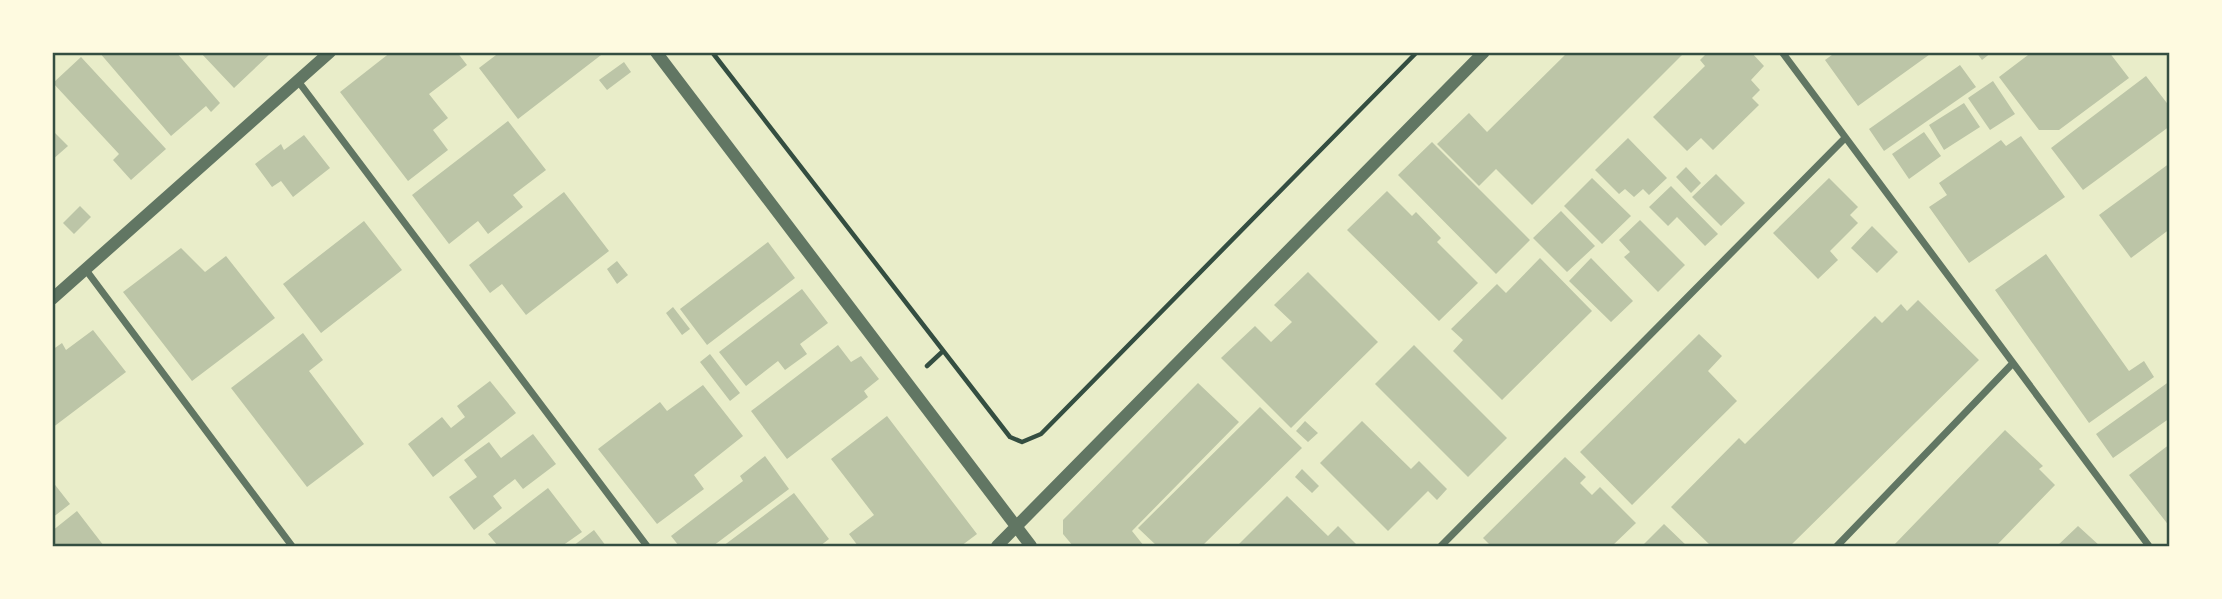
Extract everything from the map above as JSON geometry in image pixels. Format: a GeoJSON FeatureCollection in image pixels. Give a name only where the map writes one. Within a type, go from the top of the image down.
{"type":"FeatureCollection","features":[{"type":"Feature","properties":{"kind":"street"},"geometry":{"type":"LineString","coordinates":[[52,299],[330,52]]}},
{"type":"Feature","properties":{"kind":"street"},"geometry":{"type":"LineString","coordinates":[[656,52],[1031,547]]}},
{"type":"Feature","properties":{"kind":"street"},"geometry":{"type":"LineString","coordinates":[[997,547],[1484,52]]}},
{"type":"Feature","properties":{"kind":"street"},"geometry":{"type":"LineString","coordinates":[[1782,52],[2150,547]]}},
{"type":"Feature","properties":{"kind":"street"},"geometry":{"type":"LineString","coordinates":[[298,81],[647,547]]}},
{"type":"Feature","properties":{"kind":"street"},"geometry":{"type":"LineString","coordinates":[[1441,547],[1845,138]]}},
{"type":"Feature","properties":{"kind":"street"},"geometry":{"type":"LineString","coordinates":[[86,270],[292,547]]}},
{"type":"Feature","properties":{"kind":"street"},"geometry":{"type":"LineString","coordinates":[[1837,547],[2013,363]]}},
{"type":"Feature","properties":{"kind":"path"},"geometry":{"type":"LineString","coordinates":[[712,52],[942,352],[1010,437],[1022,442],[1041,434],[1416,52]]}},
{"type":"Feature","properties":{"kind":"building"},"geometry":{"type":"Polygon","coordinates":[[[99,52],[176,52],[220,103],[211,112],[206,106],[171,136],[99,52]]]}},
{"type":"Feature","properties":{"kind":"building"},"geometry":{"type":"Polygon","coordinates":[[[200,52],[268,52],[270,54],[234,88],[200,52]]]}},
{"type":"Feature","properties":{"kind":"building"},"geometry":{"type":"Polygon","coordinates":[[[391,52],[457,52],[467,65],[429,94],[448,118],[433,130],[448,150],[408,181],[340,92],[391,52]]]}},
{"type":"Feature","properties":{"kind":"building"},"geometry":{"type":"Polygon","coordinates":[[[500,52],[605,52],[518,119],[479,68],[500,52]]]}},
{"type":"Feature","properties":{"kind":"building"},"geometry":{"type":"Polygon","coordinates":[[[1568,52],[1685,52],[1532,205],[1496,169],[1479,186],[1437,144],[1469,113],[1487,132],[1568,52]]]}},
{"type":"Feature","properties":{"kind":"building"},"geometry":{"type":"Polygon","coordinates":[[[1708,52],[1751,52],[1764,66],[1751,80],[1760,90],[1752,98],[1759,105],[1713,150],[1701,138],[1687,151],[1653,117],[1705,66],[1700,60],[1708,52]]]}},
{"type":"Feature","properties":{"kind":"building"},"geometry":{"type":"Polygon","coordinates":[[[1836,52],[1933,52],[1858,106],[1825,60],[1836,52]]]}},
{"type":"Feature","properties":{"kind":"building"},"geometry":{"type":"Polygon","coordinates":[[[1976,52],[1992,52],[1982,60],[1976,52]]]}},
{"type":"Feature","properties":{"kind":"building"},"geometry":{"type":"Polygon","coordinates":[[[2032,52],[2109,52],[2129,78],[2059,130],[2039,130],[1999,77],[2032,52]]]}},
{"type":"Feature","properties":{"kind":"building"},"geometry":{"type":"Polygon","coordinates":[[[81,57],[166,149],[131,180],[113,160],[119,154],[53,83],[81,57]]]}},
{"type":"Feature","properties":{"kind":"building"},"geometry":{"type":"Polygon","coordinates":[[[624,62],[631,72],[607,90],[599,80],[624,62]]]}},
{"type":"Feature","properties":{"kind":"building"},"geometry":{"type":"Polygon","coordinates":[[[1960,65],[1976,87],[1884,151],[1869,129],[1960,65]]]}},
{"type":"Feature","properties":{"kind":"building"},"geometry":{"type":"Polygon","coordinates":[[[2146,76],[2170,107],[2170,126],[2083,190],[2051,148],[2146,76]]]}},
{"type":"Feature","properties":{"kind":"building"},"geometry":{"type":"Polygon","coordinates":[[[1993,81],[2015,114],[1990,130],[1968,98],[1993,81]]]}},
{"type":"Feature","properties":{"kind":"building"},"geometry":{"type":"Polygon","coordinates":[[[1964,103],[1980,127],[1944,150],[1929,125],[1964,103]]]}},
{"type":"Feature","properties":{"kind":"building"},"geometry":{"type":"Polygon","coordinates":[[[508,121],[546,170],[513,195],[523,207],[488,234],[478,221],[449,244],[412,195],[508,121]]]}},
{"type":"Feature","properties":{"kind":"building"},"geometry":{"type":"Polygon","coordinates":[[[52,130],[68,146],[52,160],[52,130]]]}},
{"type":"Feature","properties":{"kind":"building"},"geometry":{"type":"Polygon","coordinates":[[[1924,132],[1941,156],[1909,179],[1892,154],[1924,132]]]}},
{"type":"Feature","properties":{"kind":"building"},"geometry":{"type":"Polygon","coordinates":[[[304,135],[330,168],[293,197],[281,181],[272,187],[255,164],[281,144],[284,150],[304,135]]]}},
{"type":"Feature","properties":{"kind":"building"},"geometry":{"type":"Polygon","coordinates":[[[2021,136],[2065,197],[1969,263],[1929,207],[1947,195],[1939,183],[2001,140],[2006,146],[2021,136]]]}},
{"type":"Feature","properties":{"kind":"building"},"geometry":{"type":"Polygon","coordinates":[[[1628,138],[1667,178],[1649,195],[1643,189],[1634,197],[1625,189],[1619,194],[1595,170],[1628,138]]]}},
{"type":"Feature","properties":{"kind":"building"},"geometry":{"type":"Polygon","coordinates":[[[1432,142],[1530,240],[1496,274],[1398,175],[1432,142]]]}},
{"type":"Feature","properties":{"kind":"building"},"geometry":{"type":"Polygon","coordinates":[[[2170,163],[2170,229],[2131,258],[2099,215],[2170,163]]]}},
{"type":"Feature","properties":{"kind":"building"},"geometry":{"type":"Polygon","coordinates":[[[1686,167],[1701,183],[1691,193],[1676,177],[1686,167]]]}},
{"type":"Feature","properties":{"kind":"building"},"geometry":{"type":"Polygon","coordinates":[[[1716,174],[1745,203],[1721,226],[1692,197],[1716,174]]]}},
{"type":"Feature","properties":{"kind":"building"},"geometry":{"type":"Polygon","coordinates":[[[1592,178],[1631,216],[1602,244],[1564,206],[1592,178]]]}},
{"type":"Feature","properties":{"kind":"building"},"geometry":{"type":"Polygon","coordinates":[[[1829,178],[1858,207],[1850,215],[1858,223],[1830,251],[1838,260],[1818,279],[1773,233],[1829,178]]]}},
{"type":"Feature","properties":{"kind":"building"},"geometry":{"type":"Polygon","coordinates":[[[1671,186],[1718,234],[1705,246],[1677,217],[1668,226],[1649,207],[1671,186]]]}},
{"type":"Feature","properties":{"kind":"building"},"geometry":{"type":"Polygon","coordinates":[[[1387,191],[1412,216],[1416,212],[1441,238],[1437,242],[1478,283],[1439,321],[1347,230],[1387,191]]]}},
{"type":"Feature","properties":{"kind":"building"},"geometry":{"type":"Polygon","coordinates":[[[564,192],[609,251],[526,315],[502,284],[490,293],[469,265],[564,192]]]}},
{"type":"Feature","properties":{"kind":"building"},"geometry":{"type":"Polygon","coordinates":[[[80,206],[91,217],[74,234],[63,223],[80,206]]]}},
{"type":"Feature","properties":{"kind":"building"},"geometry":{"type":"Polygon","coordinates":[[[1561,211],[1595,246],[1567,272],[1533,238],[1561,211]]]}},
{"type":"Feature","properties":{"kind":"building"},"geometry":{"type":"Polygon","coordinates":[[[1640,220],[1685,265],[1658,292],[1624,257],[1630,252],[1619,240],[1640,220]]]}},
{"type":"Feature","properties":{"kind":"building"},"geometry":{"type":"Polygon","coordinates":[[[364,221],[402,270],[321,333],[283,284],[364,221]]]}},
{"type":"Feature","properties":{"kind":"building"},"geometry":{"type":"Polygon","coordinates":[[[1872,226],[1898,252],[1877,273],[1851,248],[1872,226]]]}},
{"type":"Feature","properties":{"kind":"building"},"geometry":{"type":"Polygon","coordinates":[[[768,242],[795,278],[707,345],[680,309],[768,242]]]}},
{"type":"Feature","properties":{"kind":"building"},"geometry":{"type":"Polygon","coordinates":[[[181,248],[205,272],[226,256],[275,318],[192,381],[123,292],[181,248]]]}},
{"type":"Feature","properties":{"kind":"building"},"geometry":{"type":"Polygon","coordinates":[[[2046,254],[2129,371],[2144,361],[2154,377],[2089,423],[1995,290],[2046,254]]]}},
{"type":"Feature","properties":{"kind":"building"},"geometry":{"type":"Polygon","coordinates":[[[1540,258],[1592,311],[1502,400],[1453,351],[1463,340],[1451,329],[1497,284],[1506,293],[1540,258]]]}},
{"type":"Feature","properties":{"kind":"building"},"geometry":{"type":"Polygon","coordinates":[[[1591,258],[1633,301],[1611,322],[1569,281],[1591,258]]]}},
{"type":"Feature","properties":{"kind":"building"},"geometry":{"type":"Polygon","coordinates":[[[617,261],[628,275],[617,284],[607,269],[617,261]]]}},
{"type":"Feature","properties":{"kind":"building"},"geometry":{"type":"Polygon","coordinates":[[[1308,272],[1378,342],[1291,428],[1221,358],[1255,326],[1271,342],[1292,322],[1274,305],[1308,272]]]}},
{"type":"Feature","properties":{"kind":"building"},"geometry":{"type":"Polygon","coordinates":[[[802,289],[828,323],[800,344],[807,354],[785,370],[778,361],[746,386],[719,352],[802,289]]]}},
{"type":"Feature","properties":{"kind":"building"},"geometry":{"type":"Polygon","coordinates":[[[1918,300],[1979,360],[1790,546],[1711,546],[1671,507],[1739,438],[1745,444],[1875,316],[1882,323],[1901,304],[1907,311],[1918,300]]]}},
{"type":"Feature","properties":{"kind":"building"},"geometry":{"type":"Polygon","coordinates":[[[673,307],[690,329],[682,335],[666,313],[673,307]]]}},
{"type":"Feature","properties":{"kind":"building"},"geometry":{"type":"Polygon","coordinates":[[[93,330],[126,372],[52,428],[52,350],[62,343],[66,350],[93,330]]]}},
{"type":"Feature","properties":{"kind":"building"},"geometry":{"type":"Polygon","coordinates":[[[303,333],[323,360],[309,371],[364,444],[307,487],[231,388],[303,333]]]}},
{"type":"Feature","properties":{"kind":"building"},"geometry":{"type":"Polygon","coordinates":[[[1699,334],[1722,356],[1708,371],[1737,401],[1632,505],[1580,452],[1699,334]]]}},
{"type":"Feature","properties":{"kind":"building"},"geometry":{"type":"Polygon","coordinates":[[[838,345],[851,362],[861,356],[879,379],[864,391],[868,397],[787,459],[751,411],[838,345]]]}},
{"type":"Feature","properties":{"kind":"building"},"geometry":{"type":"Polygon","coordinates":[[[1414,345],[1507,438],[1468,477],[1375,384],[1414,345]]]}},
{"type":"Feature","properties":{"kind":"building"},"geometry":{"type":"Polygon","coordinates":[[[710,354],[740,393],[730,401],[700,362],[710,354]]]}},
{"type":"Feature","properties":{"kind":"building"},"geometry":{"type":"Polygon","coordinates":[[[490,381],[516,413],[433,477],[408,444],[442,417],[451,428],[465,417],[457,406],[490,381]]]}},
{"type":"Feature","properties":{"kind":"building"},"geometry":{"type":"Polygon","coordinates":[[[2170,381],[2170,418],[2113,458],[2096,434],[2170,381]]]}},
{"type":"Feature","properties":{"kind":"building"},"geometry":{"type":"Polygon","coordinates":[[[1198,383],[1239,422],[1132,531],[1144,546],[1073,546],[1063,534],[1063,520],[1198,383]]]}},
{"type":"Feature","properties":{"kind":"building"},"geometry":{"type":"Polygon","coordinates":[[[703,385],[743,436],[694,475],[704,489],[657,524],[598,449],[660,402],[667,411],[703,385]]]}},
{"type":"Feature","properties":{"kind":"building"},"geometry":{"type":"Polygon","coordinates":[[[1260,407],[1302,448],[1202,546],[1157,546],[1138,528],[1260,407]]]}},
{"type":"Feature","properties":{"kind":"building"},"geometry":{"type":"Polygon","coordinates":[[[887,416],[977,534],[961,546],[858,546],[849,534],[874,515],[831,459],[887,416]]]}},
{"type":"Feature","properties":{"kind":"building"},"geometry":{"type":"Polygon","coordinates":[[[1305,421],[1318,433],[1308,442],[1296,431],[1305,421]]]}},
{"type":"Feature","properties":{"kind":"building"},"geometry":{"type":"Polygon","coordinates":[[[1362,421],[1411,469],[1419,461],[1447,489],[1437,500],[1428,491],[1388,531],[1320,463],[1362,421]]]}},
{"type":"Feature","properties":{"kind":"building"},"geometry":{"type":"Polygon","coordinates":[[[2005,430],[2043,466],[2039,469],[2055,485],[1996,546],[1893,546],[2005,430]]]}},
{"type":"Feature","properties":{"kind":"building"},"geometry":{"type":"Polygon","coordinates":[[[533,434],[556,464],[523,489],[515,479],[493,496],[502,508],[474,530],[449,497],[477,477],[464,460],[489,442],[501,458],[533,434]]]}},
{"type":"Feature","properties":{"kind":"building"},"geometry":{"type":"Polygon","coordinates":[[[2170,444],[2170,527],[2129,475],[2170,444]]]}},
{"type":"Feature","properties":{"kind":"building"},"geometry":{"type":"Polygon","coordinates":[[[765,456],[789,489],[713,546],[679,546],[671,536],[743,481],[740,476],[765,456]]]}},
{"type":"Feature","properties":{"kind":"building"},"geometry":{"type":"Polygon","coordinates":[[[1565,457],[1586,477],[1580,483],[1592,495],[1600,487],[1636,523],[1612,546],[1491,546],[1483,538],[1565,457]]]}},
{"type":"Feature","properties":{"kind":"building"},"geometry":{"type":"Polygon","coordinates":[[[1302,469],[1319,486],[1312,493],[1295,477],[1302,469]]]}},
{"type":"Feature","properties":{"kind":"building"},"geometry":{"type":"Polygon","coordinates":[[[52,481],[70,504],[52,518],[52,481]]]}},
{"type":"Feature","properties":{"kind":"building"},"geometry":{"type":"Polygon","coordinates":[[[548,488],[582,532],[562,546],[498,546],[488,534],[548,488]]]}},
{"type":"Feature","properties":{"kind":"building"},"geometry":{"type":"Polygon","coordinates":[[[794,493],[829,539],[820,546],[723,546],[794,493]]]}},
{"type":"Feature","properties":{"kind":"building"},"geometry":{"type":"Polygon","coordinates":[[[1287,496],[1328,536],[1338,526],[1358,546],[1237,546],[1287,496]]]}},
{"type":"Feature","properties":{"kind":"building"},"geometry":{"type":"Polygon","coordinates":[[[77,511],[104,546],[52,546],[52,531],[77,511]]]}},
{"type":"Feature","properties":{"kind":"building"},"geometry":{"type":"Polygon","coordinates":[[[1664,524],[1687,546],[1642,546],[1664,524]]]}},
{"type":"Feature","properties":{"kind":"building"},"geometry":{"type":"Polygon","coordinates":[[[2078,526],[2100,546],[2057,546],[2078,526]]]}},
{"type":"Feature","properties":{"kind":"building"},"geometry":{"type":"Polygon","coordinates":[[[594,530],[606,546],[573,546],[594,530]]]}}]}
